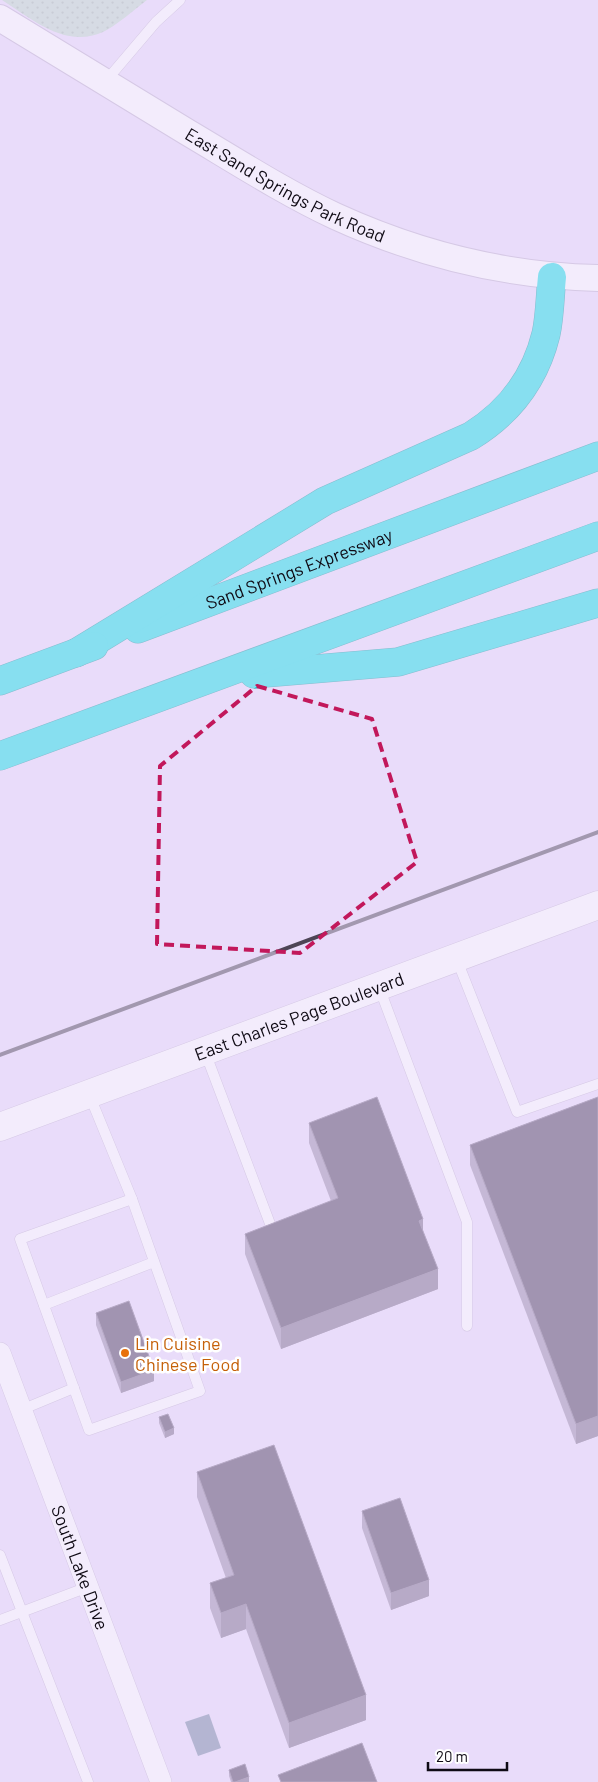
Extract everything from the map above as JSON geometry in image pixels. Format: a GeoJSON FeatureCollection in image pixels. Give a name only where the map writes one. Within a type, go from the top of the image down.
{"type":"FeatureCollection","features":[{"type":"Feature","properties":{"kind":"highway"},"geometry":{"type":"LineString","coordinates":[[76,653],[325,501],[471,436],[493,423],[510,406],[533,371],[546,333],[552,277]]}},
{"type":"Feature","properties":{"kind":"highway","name":"Sand Springs Expressway"},"geometry":{"type":"LineString","coordinates":[[0,680],[598,456]]}},
{"type":"Feature","properties":{"kind":"highway"},"geometry":{"type":"LineString","coordinates":[[0,756],[598,536]]}},
{"type":"Feature","properties":{"kind":"highway"},"geometry":{"type":"LineString","coordinates":[[220,676],[398,662],[598,603]]}},
{"type":"Feature","properties":{"kind":"main road","name":"East Charles Page Boulevard"},"geometry":{"type":"LineString","coordinates":[[0,1127],[598,904]]}},
{"type":"Feature","properties":{"kind":"street","name":"East Sand Springs Park Road"},"geometry":{"type":"LineString","coordinates":[[0,18],[280,187],[336,216],[406,244],[473,263],[552,277],[598,278]]}},
{"type":"Feature","properties":{"kind":"street","name":"South Lake Drive"},"geometry":{"type":"LineString","coordinates":[[0,1353],[161,1782]]}},
{"type":"Feature","properties":{"kind":"lane"},"geometry":{"type":"LineString","coordinates":[[104,82],[156,22],[180,0]]}},
{"type":"Feature","properties":{"kind":"lane"},"geometry":{"type":"LineString","coordinates":[[456,957],[517,1112],[598,1084]]}},
{"type":"Feature","properties":{"kind":"lane"},"geometry":{"type":"LineString","coordinates":[[379,986],[466,1222],[467,1326]]}},
{"type":"Feature","properties":{"kind":"lane"},"geometry":{"type":"LineString","coordinates":[[205,1051],[272,1228]]}},
{"type":"Feature","properties":{"kind":"lane"},"geometry":{"type":"LineString","coordinates":[[89,1094],[132,1199],[200,1391],[89,1430],[20,1239],[132,1199]]}},
{"type":"Feature","properties":{"kind":"lane"},"geometry":{"type":"LineString","coordinates":[[44,1305],[154,1262]]}},
{"type":"Feature","properties":{"kind":"lane"},"geometry":{"type":"LineString","coordinates":[[21,1410],[74,1388]]}},
{"type":"Feature","properties":{"kind":"lane"},"geometry":{"type":"LineString","coordinates":[[0,1555],[88,1782]]}},
{"type":"Feature","properties":{"kind":"lane"},"geometry":{"type":"LineString","coordinates":[[0,1620],[88,1587]]}},
{"type":"Feature","properties":{"kind":"highlighted area"},"geometry":{"type":"Polygon","coordinates":[[[257,686],[372,719],[417,862],[300,953],[157,944],[160,766],[257,686]]]}},
{"type":"Feature","properties":{"kind":"green space"},"geometry":{"type":"Polygon","coordinates":[[[2,0],[147,0],[103,32],[75,37],[50,30],[2,0]]]}},
{"type":"Feature","properties":{"kind":"water"},"geometry":{"type":"Polygon","coordinates":[[[209,1714],[221,1748],[198,1756],[185,1722],[209,1714]]]}},
{"type":"Feature","properties":{"kind":"building"},"geometry":{"type":"Polygon","coordinates":[[[377,1097],[423,1219],[419,1221],[438,1269],[281,1328],[245,1234],[338,1198],[309,1123],[377,1097]]]}},
{"type":"Feature","properties":{"kind":"building"},"geometry":{"type":"Polygon","coordinates":[[[598,1097],[598,1416],[576,1424],[470,1145],[598,1097]]]}},
{"type":"Feature","properties":{"kind":"building","name":"Lin Cuisine Chinese Food"},"geometry":{"type":"Polygon","coordinates":[[[129,1301],[154,1370],[121,1382],[96,1313],[129,1301]]]}},
{"type":"Feature","properties":{"kind":"building"},"geometry":{"type":"Polygon","coordinates":[[[168,1414],[174,1428],[165,1432],[159,1417],[168,1414]]]}},
{"type":"Feature","properties":{"kind":"building"},"geometry":{"type":"Polygon","coordinates":[[[274,1445],[366,1695],[289,1723],[246,1604],[221,1613],[210,1583],[234,1575],[197,1472],[274,1445]]]}},
{"type":"Feature","properties":{"kind":"building"},"geometry":{"type":"Polygon","coordinates":[[[400,1498],[429,1580],[391,1593],[362,1511],[400,1498]]]}},
{"type":"Feature","properties":{"kind":"building"},"geometry":{"type":"Polygon","coordinates":[[[362,1743],[377,1782],[281,1782],[278,1775],[362,1743]]]}},
{"type":"Feature","properties":{"kind":"building"},"geometry":{"type":"Polygon","coordinates":[[[245,1764],[249,1777],[233,1782],[229,1770],[245,1764]]]}},
{"type":"Feature","properties":{"kind":"railway"},"geometry":{"type":"LineString","coordinates":[[0,1055],[598,832]]}},
{"type":"Feature","properties":{"kind":"place","name":"Lin Cuisine Chinese Food"},"geometry":{"type":"Point","coordinates":[125,1353]}}]}
